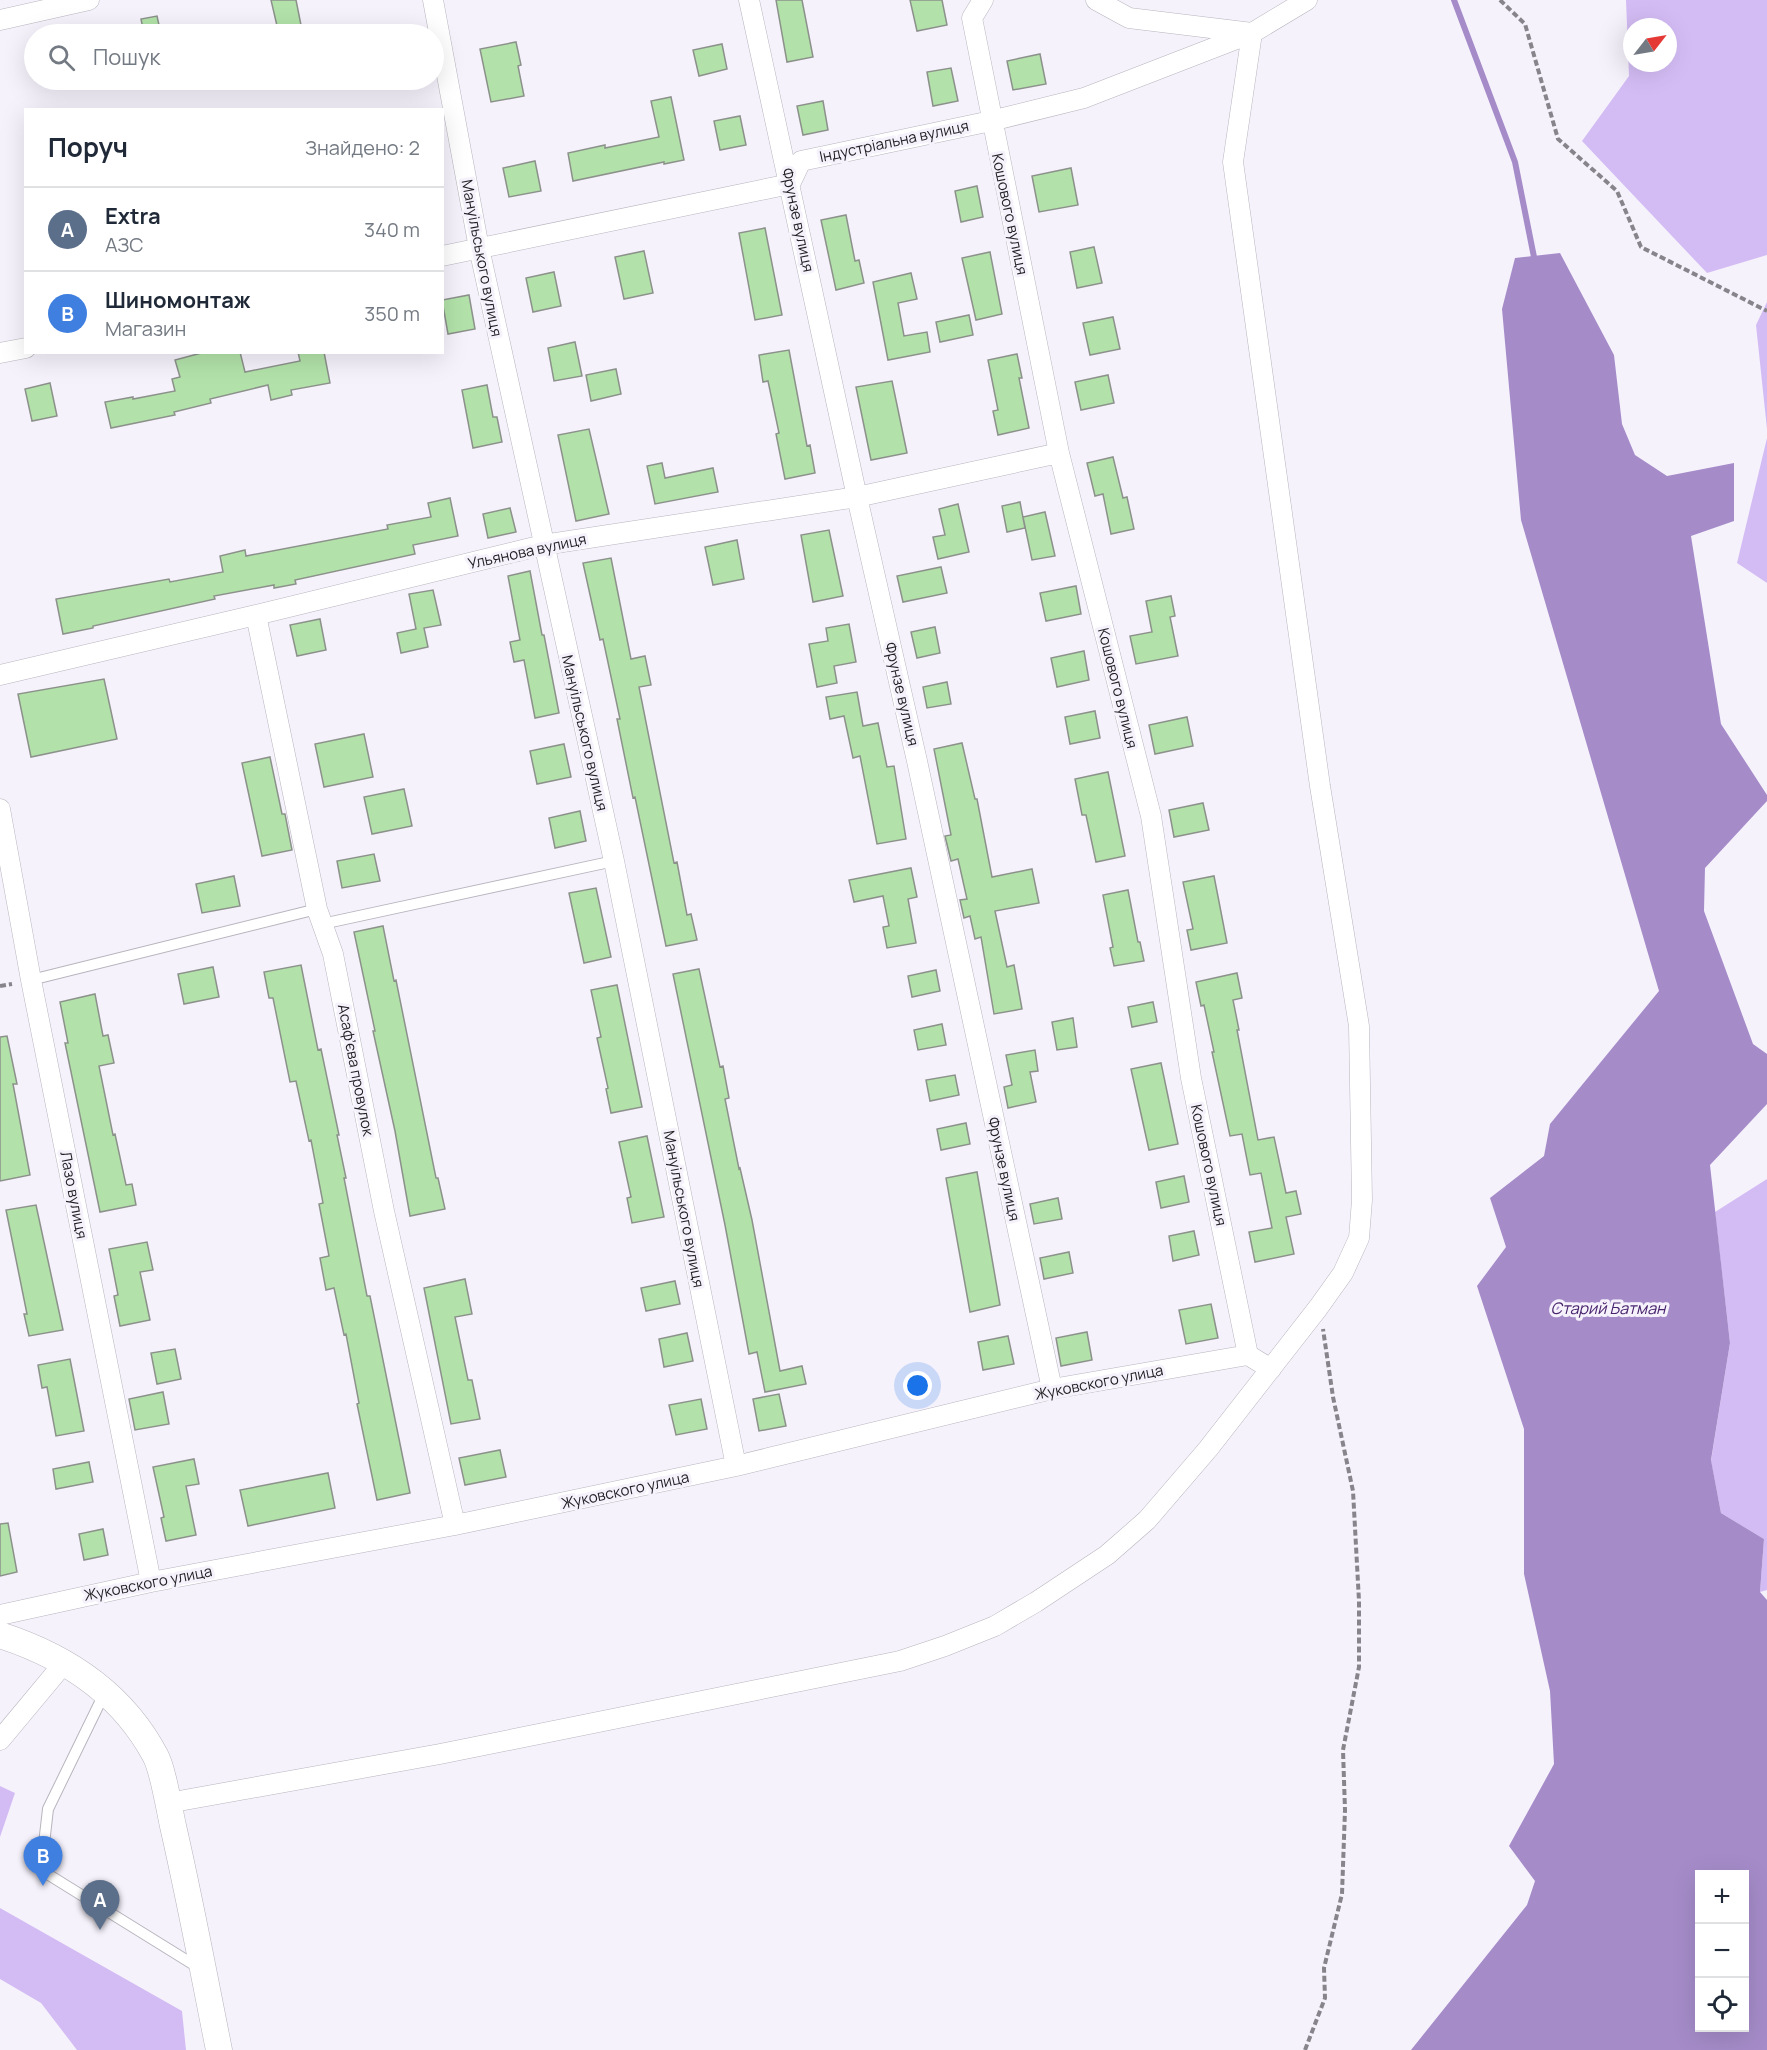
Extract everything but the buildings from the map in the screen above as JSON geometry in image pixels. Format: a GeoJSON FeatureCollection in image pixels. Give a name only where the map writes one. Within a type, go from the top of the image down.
{"type":"FeatureCollection","features":[{"type":"Feature","properties":{"kind":"street"},"geometry":{"type":"LineString","coordinates":[[0,20],[89,0]]}},
{"type":"Feature","properties":{"kind":"street","name":"Мануільського вулиця"},"geometry":{"type":"LineString","coordinates":[[433,0],[437,24]]}},
{"type":"Feature","properties":{"kind":"street","name":"Фрунзе вулиця"},"geometry":{"type":"LineString","coordinates":[[749,0],[917,761],[1052,1389]]}},
{"type":"Feature","properties":{"kind":"street","name":"Кошового вулиця"},"geometry":{"type":"LineString","coordinates":[[983,0],[972,18],[991,121],[1059,453],[1151,816],[1191,1078],[1248,1355]]}},
{"type":"Feature","properties":{"kind":"street"},"geometry":{"type":"LineString","coordinates":[[168,1803],[440,1754],[900,1661],[995,1626],[1107,1555],[1147,1520],[1271,1369],[1342,1273],[1359,1238],[1362,1200],[1359,1026],[1320,786],[1233,162],[1252,33],[1129,18],[1096,0]]}},
{"type":"Feature","properties":{"kind":"street","name":"Індустріальна вулиця"},"geometry":{"type":"LineString","coordinates":[[790,184],[801,161],[991,121],[1084,98],[1252,33],[1307,0]]}},
{"type":"Feature","properties":{"kind":"street","name":"Мануільського вулиця"},"geometry":{"type":"LineString","coordinates":[[444,59],[479,248],[614,861],[736,1466]]}},
{"type":"Feature","properties":{"kind":"street"},"geometry":{"type":"LineString","coordinates":[[444,256],[790,184]]}},
{"type":"Feature","properties":{"kind":"street"},"geometry":{"type":"LineString","coordinates":[[0,353],[24,348]]}},
{"type":"Feature","properties":{"kind":"street","name":"Ульянова вулиця"},"geometry":{"type":"LineString","coordinates":[[0,675],[543,545],[857,497],[1059,453]]}},
{"type":"Feature","properties":{"kind":"street","name":"Асаф’єва провулок"},"geometry":{"type":"LineString","coordinates":[[256,615],[319,916],[333,954],[384,1211],[455,1525]]}},
{"type":"Feature","properties":{"kind":"street","name":"Лазо вулиця"},"geometry":{"type":"LineString","coordinates":[[0,808],[31,980],[151,1582]]}},
{"type":"Feature","properties":{"kind":"street"},"geometry":{"type":"LineString","coordinates":[[1248,1355],[1271,1369]]}},
{"type":"Feature","properties":{"kind":"street","name":"Жуковского улица"},"geometry":{"type":"LineString","coordinates":[[0,1615],[151,1582],[455,1525],[736,1466],[1052,1389],[1248,1355]]}},
{"type":"Feature","properties":{"kind":"street"},"geometry":{"type":"LineString","coordinates":[[0,1635],[65,1662],[105,1691],[133,1722],[157,1757],[190,1904],[219,2050]]}},
{"type":"Feature","properties":{"kind":"street"},"geometry":{"type":"LineString","coordinates":[[0,1740],[65,1662]]}},
{"type":"Feature","properties":{"kind":"lane"},"geometry":{"type":"LineString","coordinates":[[31,980],[319,916],[614,861]]}},
{"type":"Feature","properties":{"kind":"lane"},"geometry":{"type":"LineString","coordinates":[[105,1691],[48,1809],[41,1870],[203,1970]]}},
{"type":"Feature","properties":{"kind":"path"},"geometry":{"type":"LineString","coordinates":[[1500,0],[1526,24],[1558,139],[1617,191],[1641,247],[1767,311]]}},
{"type":"Feature","properties":{"kind":"path"},"geometry":{"type":"LineString","coordinates":[[1305,2050],[1325,1998],[1324,1968],[1342,1894],[1346,1810],[1343,1750],[1359,1667],[1359,1601],[1353,1491],[1333,1397],[1326,1340],[1317,1308]]}},
{"type":"Feature","properties":{"kind":"shaded area"},"geometry":{"type":"Polygon","coordinates":[[[1626,0],[1767,0],[1767,255],[1707,273],[1582,141],[1629,76],[1629,72],[1677,72],[1677,18],[1627,18],[1626,0]]]}},
{"type":"Feature","properties":{"kind":"shaded area"},"geometry":{"type":"Polygon","coordinates":[[[1767,302],[1767,429],[1756,325],[1767,302]]]}},
{"type":"Feature","properties":{"kind":"shaded area"},"geometry":{"type":"Polygon","coordinates":[[[1767,438],[1767,583],[1737,563],[1767,438]]]}},
{"type":"Feature","properties":{"kind":"shaded area"},"geometry":{"type":"Polygon","coordinates":[[[1767,1179],[1767,1590],[1760,1592],[1764,1539],[1721,1513],[1711,1461],[1730,1343],[1715,1212],[1767,1179]]]}},
{"type":"Feature","properties":{"kind":"shaded area"},"geometry":{"type":"Polygon","coordinates":[[[0,1786],[15,1793],[0,1837],[0,1786]]]}},
{"type":"Feature","properties":{"kind":"shaded area"},"geometry":{"type":"Polygon","coordinates":[[[0,1908],[182,2011],[186,2050],[77,2050],[41,2003],[0,1979],[0,1908]]]}},
{"type":"Feature","properties":{"kind":"water","name":"Старий Батман"},"geometry":{"type":"Polygon","coordinates":[[[1560,253],[1614,355],[1622,424],[1635,455],[1667,476],[1734,463],[1734,521],[1691,536],[1721,724],[1767,795],[1767,801],[1705,868],[1704,911],[1753,1044],[1767,1054],[1767,1104],[1710,1165],[1730,1343],[1711,1460],[1721,1513],[1764,1539],[1760,1592],[1767,1600],[1767,2050],[1411,2050],[1527,1905],[1535,1881],[1509,1846],[1554,1764],[1550,1691],[1524,1574],[1524,1429],[1477,1286],[1506,1247],[1490,1198],[1544,1156],[1550,1124],[1659,991],[1521,520],[1502,309],[1515,258],[1560,253]]]}},
{"type":"Feature","properties":{"kind":"waterway"},"geometry":{"type":"LineString","coordinates":[[1454,0],[1515,162],[1535,262]]}},
{"type":"Feature","properties":{"kind":"place","name":"Шиномонтаж"},"geometry":{"type":"Point","coordinates":[43,1886]}},
{"type":"Feature","properties":{"kind":"place","name":"Extra"},"geometry":{"type":"Point","coordinates":[100,1930]}}]}
